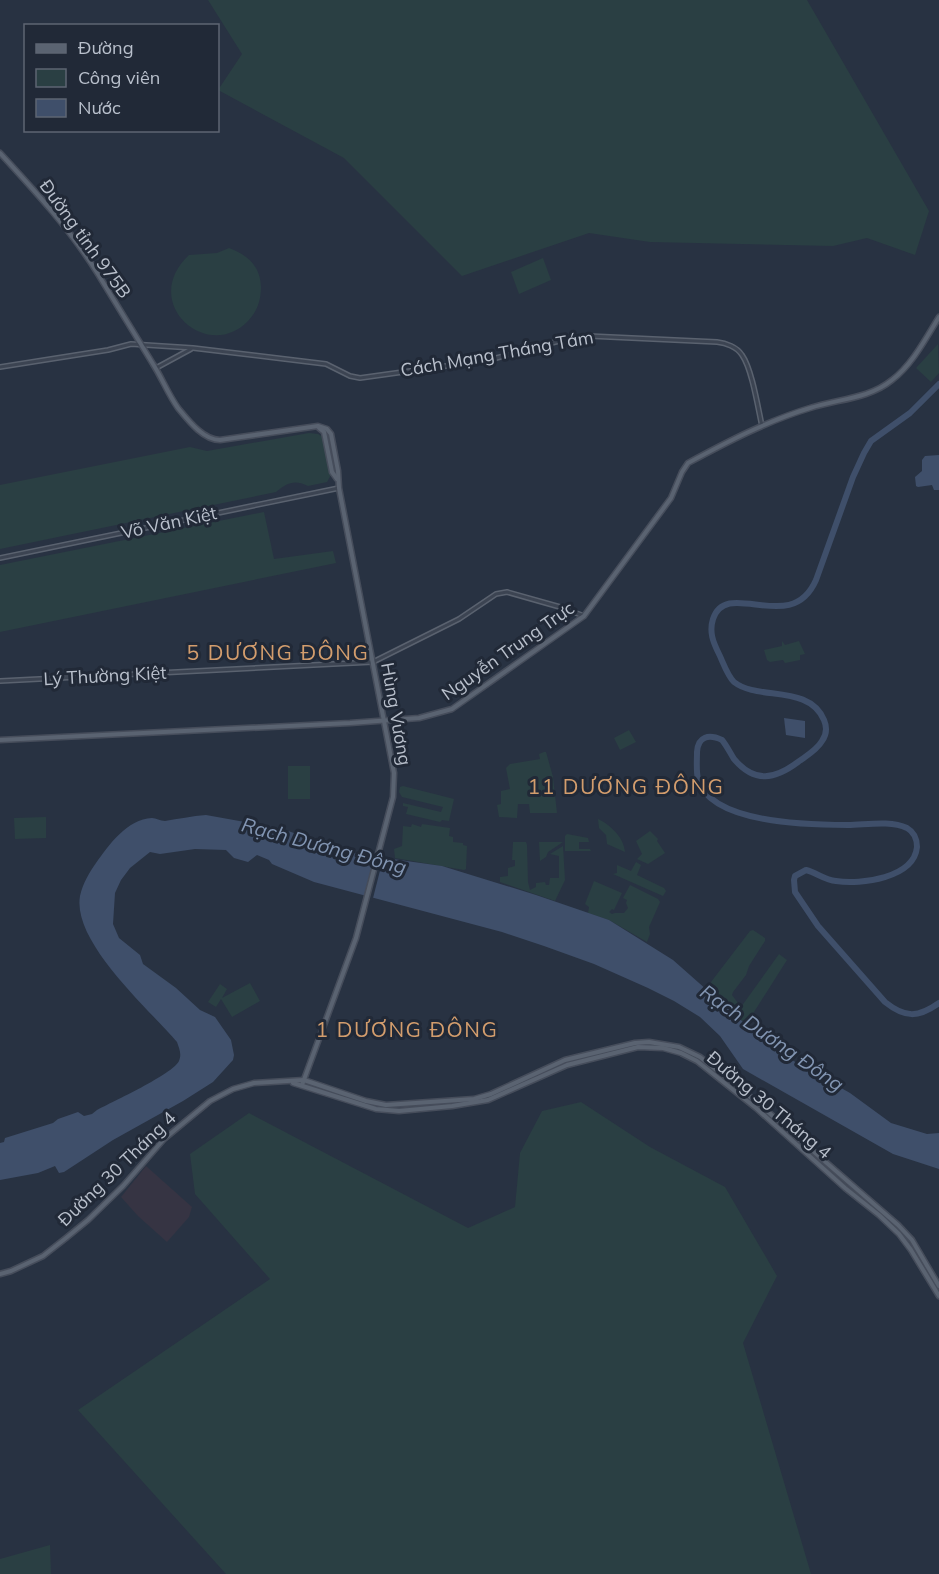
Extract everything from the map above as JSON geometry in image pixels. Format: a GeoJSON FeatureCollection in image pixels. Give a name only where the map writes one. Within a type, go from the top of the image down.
{"type":"FeatureCollection","features":[{"type":"Feature","properties":{"kind":"main road","name":"Đường tỉnh 975B"},"geometry":{"type":"LineString","coordinates":[[0,153],[54,212],[97,272],[143,346]]}},
{"type":"Feature","properties":{"kind":"main road","name":"Nguyễn Trung Trực"},"geometry":{"type":"LineString","coordinates":[[0,740],[383,721],[423,717],[452,709],[584,616],[671,498],[685,467],[704,454],[762,426],[811,407],[868,393],[892,381],[939,317]]}},
{"type":"Feature","properties":{"kind":"main road","name":"Hùng Vương"},"geometry":{"type":"LineString","coordinates":[[143,346],[178,407],[199,430],[210,438],[220,440],[312,427],[324,432],[332,472],[339,488],[394,773],[394,791],[365,907],[339,987],[304,1080]]}},
{"type":"Feature","properties":{"kind":"main road","name":"Đường 30 Tháng 4"},"geometry":{"type":"LineString","coordinates":[[289,1082],[385,1108],[451,1104],[492,1096],[570,1064],[637,1045]]}},
{"type":"Feature","properties":{"kind":"main road","name":"Đường 30 Tháng 4"},"geometry":{"type":"LineString","coordinates":[[492,1096],[546,1068],[569,1059],[637,1045],[663,1048],[698,1059],[819,1156],[881,1213],[937,1286],[939,1296]]}},
{"type":"Feature","properties":{"kind":"main road"},"geometry":{"type":"LineString","coordinates":[[569,1059],[570,1064]]}},
{"type":"Feature","properties":{"kind":"main road","name":"Đường 30 Tháng 4"},"geometry":{"type":"LineString","coordinates":[[0,1274],[43,1256],[88,1220],[123,1186],[156,1147],[210,1101],[233,1089],[254,1083],[304,1080],[344,1096]]}},
{"type":"Feature","properties":{"kind":"main road"},"geometry":{"type":"LineString","coordinates":[[302,1085],[304,1080]]}},
{"type":"Feature","properties":{"kind":"main road","name":"Đường 30 Tháng 4"},"geometry":{"type":"LineString","coordinates":[[757,1106],[845,1188],[881,1213]]}},
{"type":"Feature","properties":{"kind":"main road"},"geometry":{"type":"LineString","coordinates":[[815,1160],[819,1156]]}},
{"type":"Feature","properties":{"kind":"street","name":"Cách Mạng Tháng Tám"},"geometry":{"type":"LineString","coordinates":[[0,367],[108,350],[130,344],[193,348],[326,364],[350,376],[360,378],[489,360],[570,338],[589,336],[717,342],[727,344],[742,354],[747,365],[762,426]]}},
{"type":"Feature","properties":{"kind":"street"},"geometry":{"type":"LineString","coordinates":[[156,368],[193,348]]}},
{"type":"Feature","properties":{"kind":"street","name":"Võ Văn Kiệt"},"geometry":{"type":"LineString","coordinates":[[0,558],[339,488]]}},
{"type":"Feature","properties":{"kind":"street","name":"Lý Thường Kiệt"},"geometry":{"type":"LineString","coordinates":[[0,681],[373,662],[459,619],[496,594],[514,593],[584,616]]}},
{"type":"Feature","properties":{"kind":"shaded area"},"geometry":{"type":"Polygon","coordinates":[[[146,1166],[192,1207],[189,1217],[167,1242],[121,1197],[146,1166]]]}},
{"type":"Feature","properties":{"kind":"green space"},"geometry":{"type":"Polygon","coordinates":[[[208,0],[807,0],[929,211],[915,255],[867,238],[833,246],[650,242],[589,233],[462,276],[344,158],[219,91],[242,54],[208,0]]]}},
{"type":"Feature","properties":{"kind":"green space"},"geometry":{"type":"Polygon","coordinates":[[[229,248],[252,262],[258,273],[261,287],[258,306],[248,321],[232,332],[215,335],[198,331],[184,322],[175,308],[171,291],[175,273],[189,255],[217,253],[229,248]]]}},
{"type":"Feature","properties":{"kind":"green space"},"geometry":{"type":"Polygon","coordinates":[[[543,258],[551,280],[519,294],[511,272],[543,258]]]}},
{"type":"Feature","properties":{"kind":"green space"},"geometry":{"type":"Polygon","coordinates":[[[938,344],[939,373],[931,382],[916,368],[938,344]]]}},
{"type":"Feature","properties":{"kind":"green space"},"geometry":{"type":"Polygon","coordinates":[[[309,433],[323,437],[331,475],[327,482],[308,486],[291,483],[276,492],[0,549],[0,485],[190,447],[207,451],[309,433]]]}},
{"type":"Feature","properties":{"kind":"green space"},"geometry":{"type":"Polygon","coordinates":[[[264,512],[274,559],[333,551],[336,563],[0,632],[0,565],[264,512]]]}},
{"type":"Feature","properties":{"kind":"green space"},"geometry":{"type":"Polygon","coordinates":[[[782,641],[785,645],[799,641],[805,654],[800,655],[800,660],[785,663],[783,660],[770,662],[767,660],[764,650],[782,646],[782,641]]]}},
{"type":"Feature","properties":{"kind":"green space"},"geometry":{"type":"Polygon","coordinates":[[[629,730],[636,742],[620,750],[614,738],[629,730]]]}},
{"type":"Feature","properties":{"kind":"green space"},"geometry":{"type":"Polygon","coordinates":[[[546,752],[553,777],[557,813],[530,813],[529,804],[518,804],[517,818],[499,817],[497,805],[501,804],[501,791],[510,789],[506,768],[510,764],[540,759],[539,754],[546,752]]]}},
{"type":"Feature","properties":{"kind":"green space"},"geometry":{"type":"Polygon","coordinates":[[[288,766],[310,766],[310,799],[288,799],[288,766]]]}},
{"type":"Feature","properties":{"kind":"green space"},"geometry":{"type":"Polygon","coordinates":[[[400,787],[454,799],[449,821],[440,822],[406,814],[408,807],[403,806],[403,803],[441,812],[443,807],[402,797],[399,792],[400,787]]]}},
{"type":"Feature","properties":{"kind":"green space"},"geometry":{"type":"Polygon","coordinates":[[[46,817],[46,838],[15,839],[14,818],[46,817]]]}},
{"type":"Feature","properties":{"kind":"green space"},"geometry":{"type":"Polygon","coordinates":[[[598,819],[616,832],[625,852],[607,844],[606,835],[599,828],[598,819]]]}},
{"type":"Feature","properties":{"kind":"green space"},"geometry":{"type":"Polygon","coordinates":[[[412,824],[421,827],[422,824],[450,828],[449,836],[453,837],[453,842],[467,846],[466,869],[395,858],[394,849],[402,846],[403,826],[411,827],[412,824]]]}},
{"type":"Feature","properties":{"kind":"green space"},"geometry":{"type":"Polygon","coordinates":[[[650,831],[658,839],[665,853],[648,864],[637,859],[642,854],[636,841],[650,831]]]}},
{"type":"Feature","properties":{"kind":"green space"},"geometry":{"type":"Polygon","coordinates":[[[567,834],[588,838],[589,842],[579,842],[579,849],[590,849],[591,851],[565,851],[567,834]]]}},
{"type":"Feature","properties":{"kind":"green space"},"geometry":{"type":"Polygon","coordinates":[[[513,842],[526,842],[530,890],[536,887],[536,883],[545,882],[549,885],[550,878],[559,878],[559,856],[550,854],[563,846],[565,880],[555,901],[500,882],[500,877],[508,876],[508,868],[515,866],[515,860],[512,860],[513,842]]]}},
{"type":"Feature","properties":{"kind":"green space"},"geometry":{"type":"Polygon","coordinates":[[[539,842],[563,842],[548,852],[546,857],[540,861],[539,842]]]}},
{"type":"Feature","properties":{"kind":"green space"},"geometry":{"type":"Polygon","coordinates":[[[636,862],[641,865],[637,875],[664,888],[666,891],[663,896],[613,874],[617,873],[617,865],[631,871],[636,862]]]}},
{"type":"Feature","properties":{"kind":"green space"},"geometry":{"type":"Polygon","coordinates":[[[594,881],[622,893],[614,910],[609,912],[612,914],[624,913],[628,908],[627,900],[623,898],[630,885],[658,899],[660,902],[649,927],[650,934],[647,942],[609,920],[588,913],[589,907],[585,904],[594,881]]]}},
{"type":"Feature","properties":{"kind":"green space"},"geometry":{"type":"Polygon","coordinates":[[[753,930],[765,938],[765,941],[746,975],[733,992],[732,995],[738,1003],[728,1008],[711,991],[711,982],[753,930]]]}},
{"type":"Feature","properties":{"kind":"green space"},"geometry":{"type":"Polygon","coordinates":[[[779,954],[787,960],[749,1019],[742,1021],[736,1014],[779,954]]]}},
{"type":"Feature","properties":{"kind":"green space"},"geometry":{"type":"Polygon","coordinates":[[[250,983],[260,1001],[232,1017],[221,999],[216,1007],[208,1002],[220,984],[227,989],[222,998],[250,983]]]}},
{"type":"Feature","properties":{"kind":"green space"},"geometry":{"type":"Polygon","coordinates":[[[581,1102],[650,1147],[725,1187],[777,1276],[743,1343],[811,1574],[226,1574],[78,1410],[270,1279],[195,1194],[190,1154],[249,1113],[468,1228],[515,1207],[520,1153],[542,1111],[581,1102]]]}},
{"type":"Feature","properties":{"kind":"green space"},"geometry":{"type":"Polygon","coordinates":[[[50,1545],[51,1574],[0,1574],[0,1559],[50,1545]]]}},
{"type":"Feature","properties":{"kind":"water"},"geometry":{"type":"Polygon","coordinates":[[[939,455],[939,490],[934,490],[932,485],[916,486],[915,477],[922,471],[922,460],[925,456],[939,455]]]}},
{"type":"Feature","properties":{"kind":"water"},"geometry":{"type":"Polygon","coordinates":[[[784,718],[805,721],[805,738],[786,735],[784,718]]]}},
{"type":"Feature","properties":{"kind":"water"},"geometry":{"type":"Polygon","coordinates":[[[206,815],[279,828],[357,854],[442,866],[609,920],[673,960],[776,1051],[850,1093],[891,1123],[927,1134],[939,1133],[939,1169],[893,1154],[743,1069],[720,1036],[700,1017],[648,988],[594,964],[502,932],[314,882],[257,855],[248,862],[234,858],[226,850],[195,849],[160,854],[150,852],[130,868],[115,893],[113,924],[119,938],[140,955],[143,964],[176,988],[200,1010],[215,1017],[231,1040],[233,1060],[213,1082],[113,1140],[64,1172],[59,1173],[55,1166],[38,1173],[0,1180],[0,1143],[4,1142],[5,1138],[53,1123],[78,1112],[84,1116],[92,1114],[166,1073],[179,1061],[180,1053],[177,1042],[115,974],[88,934],[81,914],[80,896],[86,878],[96,863],[113,841],[127,828],[143,819],[152,818],[165,821],[206,815]]]}},
{"type":"Feature","properties":{"kind":"pier"},"geometry":{"type":"Polygon","coordinates":[[[375,854],[384,855],[372,902],[363,900],[375,854]]]}},
{"type":"Feature","properties":{"kind":"waterway","name":"Rạch Dương Đông"},"geometry":{"type":"LineString","coordinates":[[939,384],[910,413],[871,441],[853,477],[816,580],[805,596],[791,604],[776,606],[731,603],[720,608],[713,619],[711,628],[713,641],[734,682],[744,688],[795,697],[807,702],[817,709],[826,725],[822,741],[790,768],[765,776],[757,775],[742,767],[722,740],[713,737],[705,738],[700,743],[697,752],[698,779],[706,794],[721,805],[741,813],[763,819],[810,824],[893,824],[912,831],[917,844],[914,858],[897,872],[872,880],[847,882],[828,879],[806,870],[795,876],[795,892],[818,926],[885,1002],[899,1011],[912,1014],[925,1011],[939,1003]]}},
{"type":"Feature","properties":{"kind":"district","name":"5 DƯƠNG ĐÔNG"},"geometry":{"type":"Point","coordinates":[278,653]}},
{"type":"Feature","properties":{"kind":"district","name":"11 DƯƠNG ĐÔNG"},"geometry":{"type":"Point","coordinates":[626,787]}},
{"type":"Feature","properties":{"kind":"district","name":"1 DƯƠNG ĐÔNG"},"geometry":{"type":"Point","coordinates":[407,1030]}}]}
